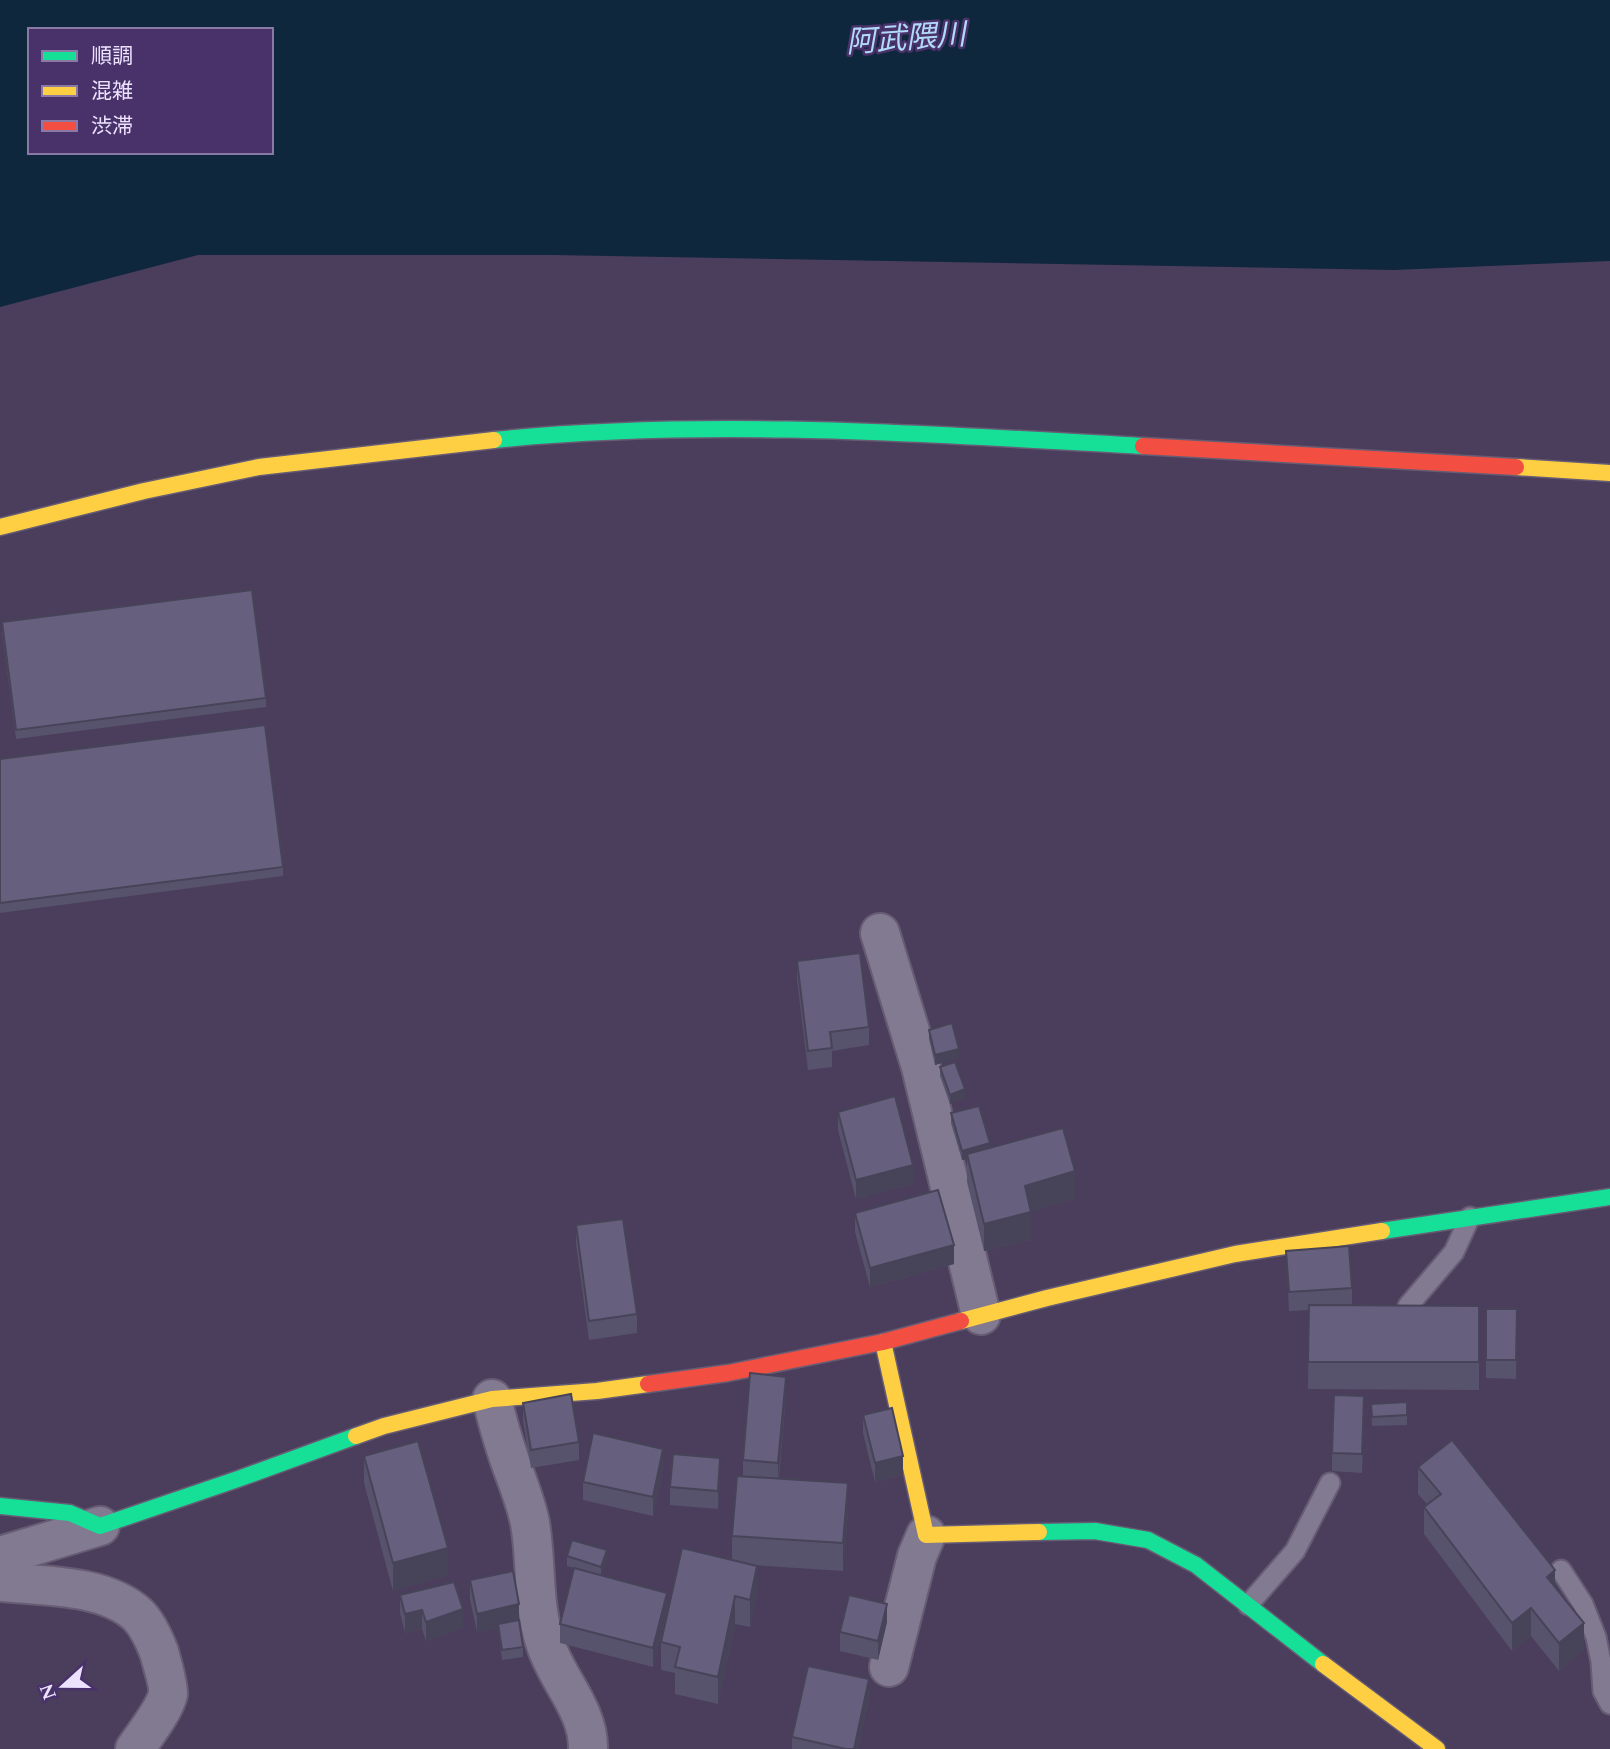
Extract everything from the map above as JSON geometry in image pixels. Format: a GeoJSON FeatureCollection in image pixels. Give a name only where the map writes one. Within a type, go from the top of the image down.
{"type":"FeatureCollection","features":[{"type":"Feature","properties":{"kind":"street"},"geometry":{"type":"LineString","coordinates":[[0,527],[131,494],[260,467],[531,436],[651,429],[940,435],[1610,473]]}},
{"type":"Feature","properties":{"kind":"street"},"geometry":{"type":"LineString","coordinates":[[880,933],[921,1067],[981,1315]]}},
{"type":"Feature","properties":{"kind":"street"},"geometry":{"type":"LineString","coordinates":[[0,1556],[100,1527],[384,1426],[492,1399],[597,1391],[728,1373],[883,1342],[1047,1297],[1235,1254],[1610,1197]]}},
{"type":"Feature","properties":{"kind":"street"},"geometry":{"type":"LineString","coordinates":[[883,1342],[926,1535],[917,1556],[889,1667]]}},
{"type":"Feature","properties":{"kind":"street"},"geometry":{"type":"LineString","coordinates":[[492,1399],[528,1514],[534,1545],[540,1625],[546,1648],[581,1714],[588,1749]]}},
{"type":"Feature","properties":{"kind":"street"},"geometry":{"type":"LineString","coordinates":[[0,1506],[70,1513],[100,1527]]}},
{"type":"Feature","properties":{"kind":"street"},"geometry":{"type":"LineString","coordinates":[[926,1535],[1095,1531],[1148,1540],[1196,1565],[1437,1749]]}},
{"type":"Feature","properties":{"kind":"street"},"geometry":{"type":"LineString","coordinates":[[0,1582],[90,1592],[122,1603],[139,1616],[153,1637],[168,1693],[155,1720],[135,1749]]}},
{"type":"Feature","properties":{"kind":"lane"},"geometry":{"type":"LineString","coordinates":[[1408,1306],[1454,1252],[1470,1217]]}},
{"type":"Feature","properties":{"kind":"lane"},"geometry":{"type":"LineString","coordinates":[[1248,1605],[1295,1551],[1330,1483]]}},
{"type":"Feature","properties":{"kind":"lane"},"geometry":{"type":"LineString","coordinates":[[1561,1570],[1583,1604],[1596,1637],[1603,1691],[1610,1704]]}},
{"type":"Feature","properties":{"kind":"water","name":"阿武隈川"},"geometry":{"type":"Polygon","coordinates":[[[0,0],[1610,0],[1610,261],[1394,270],[552,255],[198,255],[0,307],[0,0]]]}},
{"type":"Feature","properties":{"kind":"building"},"geometry":{"type":"Polygon","coordinates":[[[252,590],[266,698],[16,730],[2,622],[252,590]]]}},
{"type":"Feature","properties":{"kind":"building"},"geometry":{"type":"Polygon","coordinates":[[[265,725],[283,867],[0,903],[0,759],[265,725]]]}},
{"type":"Feature","properties":{"kind":"building"},"geometry":{"type":"Polygon","coordinates":[[[860,953],[869,1027],[830,1032],[832,1048],[808,1051],[797,961],[860,953]]]}},
{"type":"Feature","properties":{"kind":"building"},"geometry":{"type":"Polygon","coordinates":[[[952,1023],[959,1049],[935,1055],[929,1030],[952,1023]]]}},
{"type":"Feature","properties":{"kind":"building"},"geometry":{"type":"Polygon","coordinates":[[[955,1062],[965,1089],[950,1095],[940,1067],[955,1062]]]}},
{"type":"Feature","properties":{"kind":"building"},"geometry":{"type":"Polygon","coordinates":[[[895,1096],[913,1165],[856,1180],[838,1112],[895,1096]]]}},
{"type":"Feature","properties":{"kind":"building"},"geometry":{"type":"Polygon","coordinates":[[[979,1106],[990,1143],[962,1151],[951,1113],[979,1106]]]}},
{"type":"Feature","properties":{"kind":"building"},"geometry":{"type":"Polygon","coordinates":[[[1063,1128],[1075,1171],[1025,1186],[1031,1212],[984,1224],[967,1154],[1063,1128]]]}},
{"type":"Feature","properties":{"kind":"building"},"geometry":{"type":"Polygon","coordinates":[[[938,1190],[954,1245],[870,1268],[855,1213],[938,1190]]]}},
{"type":"Feature","properties":{"kind":"building"},"geometry":{"type":"Polygon","coordinates":[[[623,1219],[637,1314],[589,1321],[576,1225],[623,1219]]]}},
{"type":"Feature","properties":{"kind":"building"},"geometry":{"type":"Polygon","coordinates":[[[1349,1246],[1352,1288],[1289,1292],[1286,1251],[1349,1246]]]}},
{"type":"Feature","properties":{"kind":"building"},"geometry":{"type":"Polygon","coordinates":[[[1309,1305],[1479,1306],[1479,1362],[1308,1362],[1309,1305]]]}},
{"type":"Feature","properties":{"kind":"building"},"geometry":{"type":"Polygon","coordinates":[[[1486,1309],[1517,1309],[1516,1360],[1486,1360],[1486,1309]]]}},
{"type":"Feature","properties":{"kind":"building"},"geometry":{"type":"Polygon","coordinates":[[[750,1373],[786,1377],[778,1463],[743,1460],[750,1373]]]}},
{"type":"Feature","properties":{"kind":"building"},"geometry":{"type":"Polygon","coordinates":[[[571,1394],[579,1442],[531,1450],[523,1403],[571,1394]]]}},
{"type":"Feature","properties":{"kind":"building"},"geometry":{"type":"Polygon","coordinates":[[[1334,1395],[1364,1396],[1362,1454],[1332,1453],[1334,1395]]]}},
{"type":"Feature","properties":{"kind":"building"},"geometry":{"type":"Polygon","coordinates":[[[1407,1402],[1407,1415],[1372,1417],[1371,1404],[1407,1402]]]}},
{"type":"Feature","properties":{"kind":"building"},"geometry":{"type":"Polygon","coordinates":[[[892,1408],[903,1456],[875,1463],[863,1415],[892,1408]]]}},
{"type":"Feature","properties":{"kind":"building"},"geometry":{"type":"Polygon","coordinates":[[[593,1433],[663,1449],[653,1497],[583,1482],[593,1433]]]}},
{"type":"Feature","properties":{"kind":"building"},"geometry":{"type":"Polygon","coordinates":[[[1452,1440],[1555,1570],[1547,1577],[1584,1623],[1559,1643],[1531,1608],[1512,1623],[1424,1507],[1441,1494],[1418,1467],[1452,1440]]]}},
{"type":"Feature","properties":{"kind":"building"},"geometry":{"type":"Polygon","coordinates":[[[418,1441],[448,1548],[393,1563],[364,1456],[418,1441]]]}},
{"type":"Feature","properties":{"kind":"building"},"geometry":{"type":"Polygon","coordinates":[[[673,1454],[720,1458],[718,1491],[670,1487],[673,1454]]]}},
{"type":"Feature","properties":{"kind":"building"},"geometry":{"type":"Polygon","coordinates":[[[737,1476],[848,1483],[843,1543],[732,1536],[737,1476]]]}},
{"type":"Feature","properties":{"kind":"building"},"geometry":{"type":"Polygon","coordinates":[[[572,1540],[607,1550],[601,1567],[567,1556],[572,1540]]]}},
{"type":"Feature","properties":{"kind":"building"},"geometry":{"type":"Polygon","coordinates":[[[682,1548],[757,1566],[750,1600],[735,1596],[718,1677],[675,1667],[680,1647],[661,1642],[682,1548]]]}},
{"type":"Feature","properties":{"kind":"building"},"geometry":{"type":"Polygon","coordinates":[[[574,1568],[667,1593],[653,1648],[560,1624],[574,1568]]]}},
{"type":"Feature","properties":{"kind":"building"},"geometry":{"type":"Polygon","coordinates":[[[513,1571],[519,1604],[477,1614],[470,1580],[513,1571]]]}},
{"type":"Feature","properties":{"kind":"building"},"geometry":{"type":"Polygon","coordinates":[[[454,1582],[463,1609],[426,1622],[422,1610],[405,1614],[400,1595],[454,1582]]]}},
{"type":"Feature","properties":{"kind":"building"},"geometry":{"type":"Polygon","coordinates":[[[849,1595],[887,1604],[878,1641],[840,1632],[849,1595]]]}},
{"type":"Feature","properties":{"kind":"building"},"geometry":{"type":"Polygon","coordinates":[[[519,1620],[523,1647],[502,1650],[498,1624],[519,1620]]]}},
{"type":"Feature","properties":{"kind":"building"},"geometry":{"type":"Polygon","coordinates":[[[808,1666],[869,1679],[854,1749],[792,1737],[808,1666]]]}},
{"type":"Feature","properties":{"kind":"traffic: fast"},"geometry":{"type":"LineString","coordinates":[[494,440],[575,433],[737,429],[900,433],[1143,446]]}},
{"type":"Feature","properties":{"kind":"traffic: fast"},"geometry":{"type":"LineString","coordinates":[[1382,1231],[1610,1197]]}},
{"type":"Feature","properties":{"kind":"traffic: fast"},"geometry":{"type":"LineString","coordinates":[[0,1506],[70,1513],[100,1526],[356,1436]]}},
{"type":"Feature","properties":{"kind":"traffic: fast"},"geometry":{"type":"LineString","coordinates":[[1039,1532],[1095,1531],[1148,1540],[1196,1565],[1323,1664]]}},
{"type":"Feature","properties":{"kind":"traffic: slow"},"geometry":{"type":"LineString","coordinates":[[0,527],[144,491],[259,467],[494,440]]}},
{"type":"Feature","properties":{"kind":"traffic: slow"},"geometry":{"type":"LineString","coordinates":[[1516,467],[1610,473]]}},
{"type":"Feature","properties":{"kind":"traffic: slow"},"geometry":{"type":"LineString","coordinates":[[961,1321],[1235,1254],[1382,1231]]}},
{"type":"Feature","properties":{"kind":"traffic: slow"},"geometry":{"type":"LineString","coordinates":[[883,1342],[926,1535],[1039,1532]]}},
{"type":"Feature","properties":{"kind":"traffic: slow"},"geometry":{"type":"LineString","coordinates":[[356,1436],[384,1426],[492,1399],[648,1384]]}},
{"type":"Feature","properties":{"kind":"traffic: slow"},"geometry":{"type":"LineString","coordinates":[[1323,1664],[1437,1749]]}},
{"type":"Feature","properties":{"kind":"traffic: jam"},"geometry":{"type":"LineString","coordinates":[[1143,446],[1516,467]]}},
{"type":"Feature","properties":{"kind":"traffic: jam"},"geometry":{"type":"LineString","coordinates":[[648,1384],[728,1373],[883,1342],[961,1321]]}}]}
